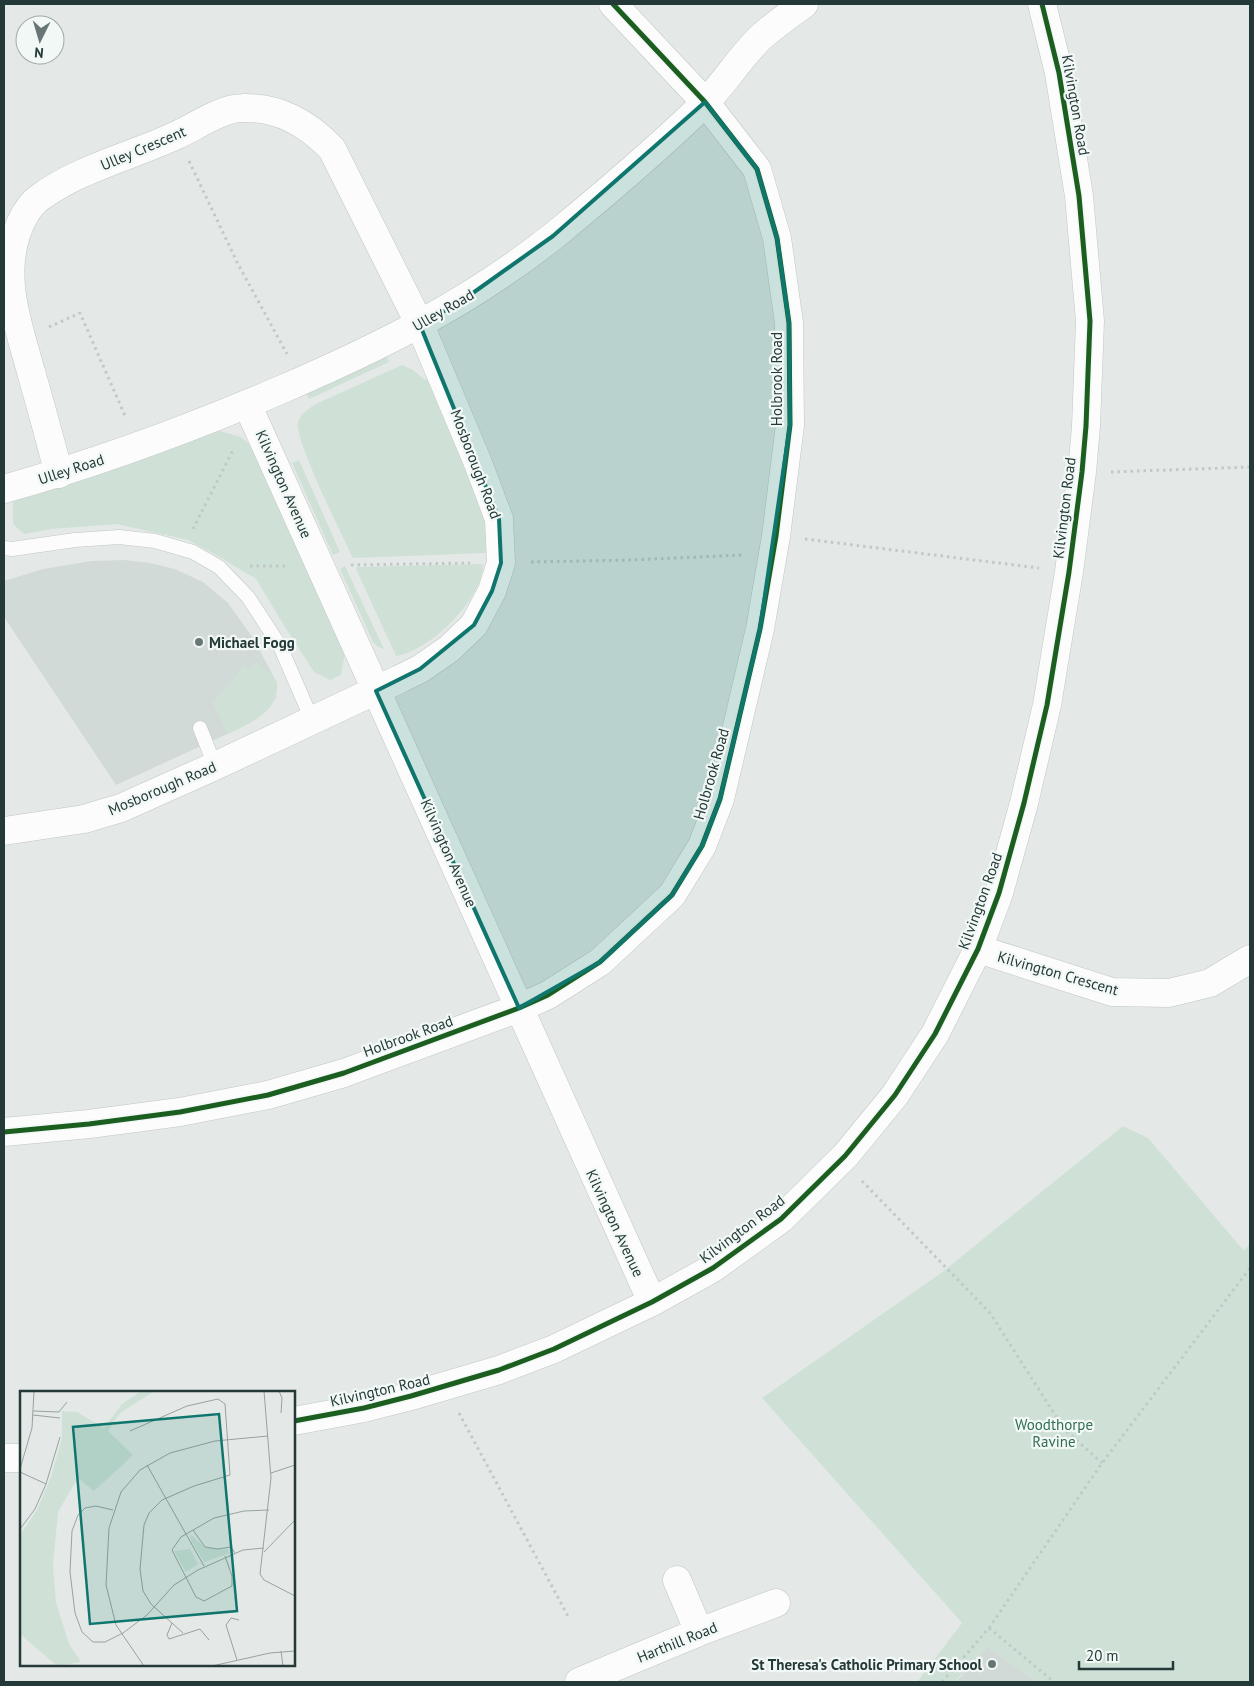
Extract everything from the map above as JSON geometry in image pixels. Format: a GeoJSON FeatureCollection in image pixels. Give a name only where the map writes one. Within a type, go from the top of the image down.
{"type":"FeatureCollection","features":[{"type":"Feature","properties":{"kind":"street","name":"Holbrook Road"},"geometry":{"type":"LineString","coordinates":[[4,1132],[98,1123],[180,1112],[268,1095],[344,1073],[519,1008],[548,995],[600,962],[672,895],[702,846],[720,799],[760,629],[776,536],[790,425],[789,323],[777,238],[757,169],[705,102],[613,4]]}},
{"type":"Feature","properties":{"kind":"street","name":"Ulley Road"},"geometry":{"type":"LineString","coordinates":[[4,489],[59,474],[138,447],[247,404],[352,358],[420,325],[471,294],[553,236],[638,164],[705,102],[762,37],[804,4]]}},
{"type":"Feature","properties":{"kind":"street","name":"Kilvington Road"},"geometry":{"type":"LineString","coordinates":[[295,1421],[364,1408],[499,1370],[554,1349],[652,1302],[713,1268],[781,1218],[845,1156],[895,1095],[935,1034],[978,949],[999,893],[1024,803],[1047,705],[1069,572],[1086,426],[1090,321],[1079,196],[1059,73],[1042,4]]}},
{"type":"Feature","properties":{"kind":"street","name":"Ulley Crescent"},"geometry":{"type":"LineString","coordinates":[[59,474],[12,298],[9,263],[16,235],[24,216],[38,199],[64,182],[177,135],[211,117],[240,108],[271,110],[299,121],[317,134],[332,149],[420,325]]}},
{"type":"Feature","properties":{"kind":"street","name":"Mosborough Road"},"geometry":{"type":"LineString","coordinates":[[4,832],[84,819],[121,808],[215,766],[420,669],[449,649],[474,625],[492,591],[501,563],[499,518],[420,325]]}},
{"type":"Feature","properties":{"kind":"street","name":"Kilvington Avenue"},"geometry":{"type":"LineString","coordinates":[[247,404],[652,1302]]}},
{"type":"Feature","properties":{"kind":"street","name":"Kilvington Crescent"},"geometry":{"type":"LineString","coordinates":[[978,949],[1112,992],[1169,993],[1210,982],[1250,959]]}},
{"type":"Feature","properties":{"kind":"street"},"geometry":{"type":"LineString","coordinates":[[4,1458],[20,1458]]}},
{"type":"Feature","properties":{"kind":"street"},"geometry":{"type":"LineString","coordinates":[[677,1580],[699,1632]]}},
{"type":"Feature","properties":{"kind":"street","name":"Harthill Road"},"geometry":{"type":"LineString","coordinates":[[579,1682],[776,1602]]}},
{"type":"Feature","properties":{"kind":"lane"},"geometry":{"type":"LineString","coordinates":[[4,548],[12,549],[119,536],[155,541],[193,552],[219,567],[248,597],[280,646],[312,720]]}},
{"type":"Feature","properties":{"kind":"lane"},"geometry":{"type":"LineString","coordinates":[[200,728],[215,766]]}},
{"type":"Feature","properties":{"kind":"path"},"geometry":{"type":"LineString","coordinates":[[187,156],[238,264],[290,360]]}},
{"type":"Feature","properties":{"kind":"path"},"geometry":{"type":"LineString","coordinates":[[46,328],[80,313],[129,426]]}},
{"type":"Feature","properties":{"kind":"path"},"geometry":{"type":"LineString","coordinates":[[192,531],[234,447]]}},
{"type":"Feature","properties":{"kind":"path"},"geometry":{"type":"LineString","coordinates":[[1106,472],[1250,467]]}},
{"type":"Feature","properties":{"kind":"path"},"geometry":{"type":"LineString","coordinates":[[801,538],[1046,569]]}},
{"type":"Feature","properties":{"kind":"path"},"geometry":{"type":"LineString","coordinates":[[523,562],[747,555]]}},
{"type":"Feature","properties":{"kind":"path"},"geometry":{"type":"LineString","coordinates":[[348,565],[474,563]]}},
{"type":"Feature","properties":{"kind":"path"},"geometry":{"type":"LineString","coordinates":[[247,566],[294,566]]}},
{"type":"Feature","properties":{"kind":"path"},"geometry":{"type":"LineString","coordinates":[[858,1177],[990,1313],[1064,1429],[1102,1463]]}},
{"type":"Feature","properties":{"kind":"path"},"geometry":{"type":"LineString","coordinates":[[942,1682],[989,1628],[1102,1463],[1250,1268]]}},
{"type":"Feature","properties":{"kind":"path"},"geometry":{"type":"LineString","coordinates":[[456,1408],[569,1618]]}},
{"type":"Feature","properties":{"kind":"path"},"geometry":{"type":"LineString","coordinates":[[989,1628],[1054,1682]]}},
{"type":"Feature","properties":{"kind":"highlighted area"},"geometry":{"type":"Polygon","coordinates":[[[705,102],[757,169],[777,238],[789,323],[790,425],[760,629],[720,799],[702,846],[672,895],[600,962],[519,1008],[376,691],[420,669],[474,625],[492,591],[501,563],[499,519],[420,325],[463,300],[553,236],[705,102]]]}},
{"type":"Feature","properties":{"kind":"shaded area"},"geometry":{"type":"Polygon","coordinates":[[[124,560],[150,563],[175,569],[203,582],[228,603],[253,638],[277,686],[276,697],[270,707],[259,717],[236,730],[116,785],[4,617],[4,581],[43,569],[91,561],[124,560]]]}},
{"type":"Feature","properties":{"kind":"shaded area","name":"St Theresa's Catholic Primary School"},"geometry":{"type":"Polygon","coordinates":[[[987,1646],[1038,1682],[956,1682],[987,1646]]]}},
{"type":"Feature","properties":{"kind":"green space"},"geometry":{"type":"Polygon","coordinates":[[[386,356],[389,362],[309,399],[306,393],[386,356]]]}},
{"type":"Feature","properties":{"kind":"green space"},"geometry":{"type":"Polygon","coordinates":[[[402,365],[413,370],[424,379],[436,381],[489,524],[486,553],[353,558],[320,489],[299,433],[298,423],[302,414],[316,404],[402,365]]]}},
{"type":"Feature","properties":{"kind":"green space"},"geometry":{"type":"Polygon","coordinates":[[[212,429],[241,437],[257,451],[346,648],[341,675],[330,680],[314,672],[256,579],[188,540],[117,524],[52,529],[24,534],[13,524],[13,500],[212,429]]]}},
{"type":"Feature","properties":{"kind":"green space"},"geometry":{"type":"Polygon","coordinates":[[[299,460],[340,552],[333,555],[292,463],[299,460]]]}},
{"type":"Feature","properties":{"kind":"green space"},"geometry":{"type":"Polygon","coordinates":[[[483,564],[481,578],[474,592],[452,621],[424,644],[410,652],[396,656],[356,569],[357,567],[483,564]]]}},
{"type":"Feature","properties":{"kind":"green space"},"geometry":{"type":"Polygon","coordinates":[[[345,566],[384,649],[378,647],[373,642],[340,569],[345,566]]]}},
{"type":"Feature","properties":{"kind":"green space"},"geometry":{"type":"Polygon","coordinates":[[[256,662],[277,682],[274,700],[270,707],[258,718],[228,734],[213,703],[244,666],[249,670],[256,662]]]}},
{"type":"Feature","properties":{"kind":"green space","name":"Woodthorpe Ravine"},"geometry":{"type":"Polygon","coordinates":[[[1123,1126],[1148,1138],[1244,1251],[1250,1243],[1250,1682],[1038,1682],[987,1646],[955,1682],[917,1682],[962,1623],[762,1398],[941,1273],[1123,1126]]]}},
{"type":"Feature","properties":{"kind":"cycle path"},"geometry":{"type":"LineString","coordinates":[[4,1132],[89,1124],[180,1112],[268,1095],[344,1073],[519,1008],[548,995],[600,962],[672,895],[702,846],[720,799],[760,629],[776,536],[790,425],[789,323],[777,238],[757,169],[705,102],[613,4]]}},
{"type":"Feature","properties":{"kind":"cycle path"},"geometry":{"type":"LineString","coordinates":[[295,1421],[364,1408],[499,1370],[554,1349],[652,1302],[713,1268],[781,1219],[845,1156],[895,1095],[935,1034],[978,949],[999,893],[1024,803],[1047,705],[1069,572],[1082,472],[1086,426],[1090,321],[1079,196],[1059,73],[1042,4]]}},
{"type":"Feature","properties":{"kind":"place","name":"Michael Fogg"},"geometry":{"type":"Point","coordinates":[199,642]}},
{"type":"Feature","properties":{"kind":"place","name":"St Theresa's Catholic Primary School"},"geometry":{"type":"Point","coordinates":[992,1664]}}]}
